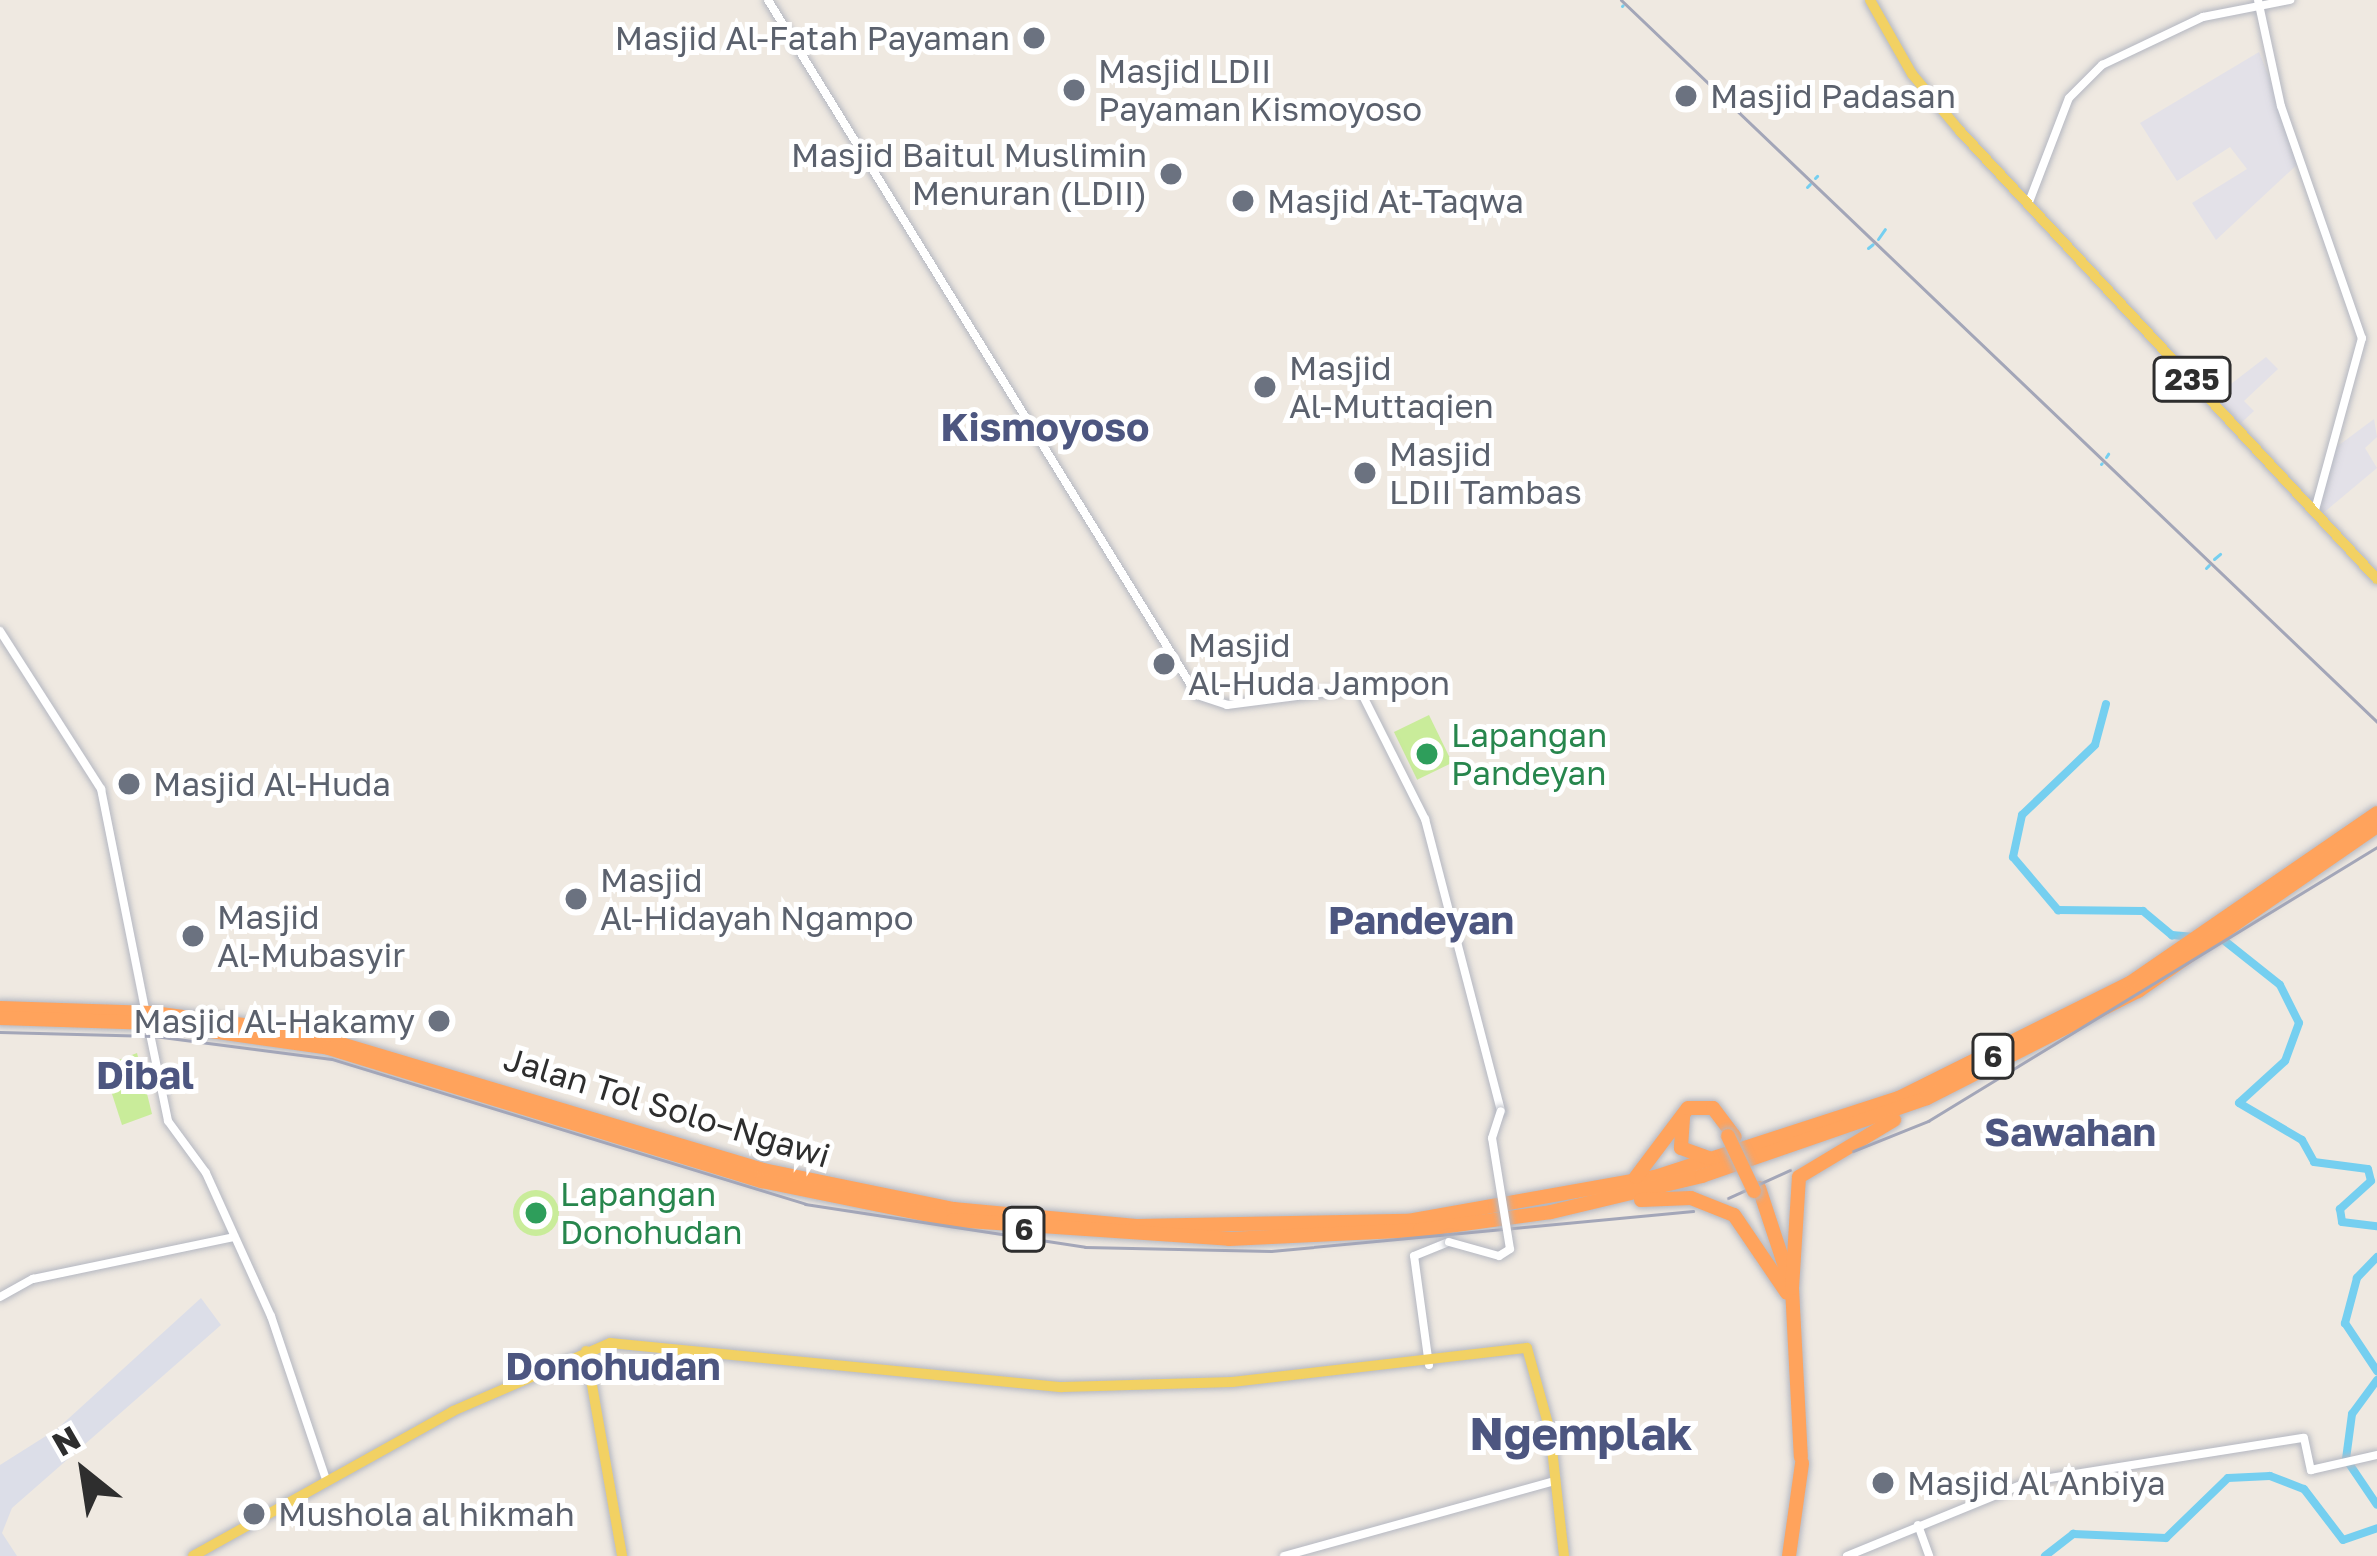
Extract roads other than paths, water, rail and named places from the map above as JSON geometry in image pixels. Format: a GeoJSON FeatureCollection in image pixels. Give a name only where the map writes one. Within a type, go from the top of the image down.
{"type":"FeatureCollection","features":[{"type":"Feature","properties":{"kind":"highway","name":"Jalan Tol Solo–Ngawi"},"geometry":{"type":"LineString","coordinates":[[0,1018],[278,1039],[508,1093],[762,1181],[1013,1228],[1298,1238],[1551,1212],[1762,1159],[1978,1076],[2178,960],[2351,839],[2377,813]]}},
{"type":"Feature","properties":{"kind":"highway","name":"Jalan Tol Solo–Ngawi"},"geometry":{"type":"LineString","coordinates":[[2351,839],[2377,826]]}},
{"type":"Feature","properties":{"kind":"highway","name":"Jalan Tol Solo–Ngawi"},"geometry":{"type":"LineString","coordinates":[[0,1008],[227,1021],[508,1093],[763,1170],[1010,1217],[1294,1227],[1526,1205],[1802,1134],[2030,1038],[2178,960]]}},
{"type":"Feature","properties":{"kind":"highway"},"geometry":{"type":"LineString","coordinates":[[1787,1556],[1799,1460],[1790,1204],[1804,1172],[1978,1076]]}},
{"type":"Feature","properties":{"kind":"highway"},"geometry":{"type":"LineString","coordinates":[[1526,1205],[1639,1175],[1688,1108],[1718,1111],[1757,1190],[1790,1291]]}},
{"type":"Feature","properties":{"kind":"highway"},"geometry":{"type":"LineString","coordinates":[[1732,1136],[1703,1111],[1678,1132],[1684,1150],[1703,1159],[1802,1134]]}},
{"type":"Feature","properties":{"kind":"highway"},"geometry":{"type":"LineString","coordinates":[[1551,1212],[1660,1197],[1711,1203],[1754,1233],[1790,1291]]}},
{"type":"Feature","properties":{"kind":"main road","name":"235"},"geometry":{"type":"LineString","coordinates":[[1870,0],[1917,81],[2377,579]]}},
{"type":"Feature","properties":{"kind":"main road"},"geometry":{"type":"LineString","coordinates":[[193,1556],[325,1476],[586,1351],[619,1343],[1062,1387],[1430,1365],[1530,1348],[1557,1480],[1564,1556]]}},
{"type":"Feature","properties":{"kind":"main road"},"geometry":{"type":"LineString","coordinates":[[586,1351],[622,1556]]}},
{"type":"Feature","properties":{"kind":"street"},"geometry":{"type":"LineString","coordinates":[[768,0],[1199,696],[1210,701],[1359,688],[1425,819],[1501,1111],[1492,1138],[1511,1247],[1499,1256],[1449,1242],[1414,1254],[1430,1365]]}},
{"type":"Feature","properties":{"kind":"street"},"geometry":{"type":"LineString","coordinates":[[2029,202],[2069,98],[2097,68],[2203,16],[2290,0]]}},
{"type":"Feature","properties":{"kind":"street"},"geometry":{"type":"LineString","coordinates":[[2259,4],[2281,106],[2362,338],[2315,510]]}},
{"type":"Feature","properties":{"kind":"street"},"geometry":{"type":"LineString","coordinates":[[0,632],[102,793],[145,1009]]}},
{"type":"Feature","properties":{"kind":"street"},"geometry":{"type":"LineString","coordinates":[[149,1029],[168,1121],[270,1313],[325,1476]]}},
{"type":"Feature","properties":{"kind":"street"},"geometry":{"type":"LineString","coordinates":[[0,1297],[32,1279],[229,1232]]}},
{"type":"Feature","properties":{"kind":"street"},"geometry":{"type":"LineString","coordinates":[[1847,1556],[2031,1481],[2304,1438],[2311,1470],[2377,1454]]}},
{"type":"Feature","properties":{"kind":"street"},"geometry":{"type":"LineString","coordinates":[[1284,1556],[1557,1480]]}},
{"type":"Feature","properties":{"kind":"street"},"geometry":{"type":"LineString","coordinates":[[1918,1525],[1929,1556]]}},
{"type":"Feature","properties":{"kind":"waterway"},"geometry":{"type":"LineString","coordinates":[[1807,187],[1810,184]]}},
{"type":"Feature","properties":{"kind":"waterway"},"geometry":{"type":"LineString","coordinates":[[1878,239],[1885,229]]}},
{"type":"Feature","properties":{"kind":"waterway"},"geometry":{"type":"LineString","coordinates":[[1868,248],[1873,244]]}},
{"type":"Feature","properties":{"kind":"waterway"},"geometry":{"type":"LineString","coordinates":[[2214,559],[2220,554]]}},
{"type":"Feature","properties":{"kind":"waterway"},"geometry":{"type":"LineString","coordinates":[[2206,568],[2209,565]]}},
{"type":"Feature","properties":{"kind":"waterway"},"geometry":{"type":"LineString","coordinates":[[2106,704],[2095,745],[2022,815],[2013,857],[2058,910],[2143,911],[2172,935],[2194,937]]}},
{"type":"Feature","properties":{"kind":"waterway"},"geometry":{"type":"LineString","coordinates":[[2221,938],[2280,985],[2299,1023],[2285,1061],[2239,1103],[2302,1140],[2314,1162],[2368,1169],[2371,1181],[2340,1209],[2342,1222],[2377,1226]]}},
{"type":"Feature","properties":{"kind":"waterway"},"geometry":{"type":"LineString","coordinates":[[2377,1257],[2357,1278],[2345,1323],[2377,1371]]}},
{"type":"Feature","properties":{"kind":"waterway"},"geometry":{"type":"LineString","coordinates":[[2377,1380],[2352,1414],[2346,1459],[2377,1505]]}},
{"type":"Feature","properties":{"kind":"waterway"},"geometry":{"type":"LineString","coordinates":[[2045,1556],[2073,1534],[2166,1538],[2228,1478],[2270,1476],[2304,1489],[2343,1540],[2377,1528]]}},
{"type":"Feature","properties":{"kind":"railway"},"geometry":{"type":"LineString","coordinates":[[1621,0],[2377,722]]}},
{"type":"Feature","properties":{"kind":"railway"},"geometry":{"type":"LineString","coordinates":[[1853,1151],[1928,1121],[2377,847]]}},
{"type":"Feature","properties":{"kind":"railway"},"geometry":{"type":"LineString","coordinates":[[0,1032],[154,1036],[332,1059],[805,1204],[1085,1247],[1271,1251],[1693,1211]]}},
{"type":"Feature","properties":{"kind":"railway"},"geometry":{"type":"LineString","coordinates":[[1728,1198],[1790,1170]]}},
{"type":"Feature","properties":{"kind":"place","name":"Masjid Al-Fatah Payaman"},"geometry":{"type":"Point","coordinates":[1034,38]}},
{"type":"Feature","properties":{"kind":"place","name":"Masjid LDII Payaman Kismoyoso"},"geometry":{"type":"Point","coordinates":[1074,90]}},
{"type":"Feature","properties":{"kind":"place","name":"Masjid Padasan"},"geometry":{"type":"Point","coordinates":[1686,96]}},
{"type":"Feature","properties":{"kind":"place","name":"Masjid Baitul Muslimin Menuran (LDII)"},"geometry":{"type":"Point","coordinates":[1171,174]}},
{"type":"Feature","properties":{"kind":"place","name":"Masjid At-Taqwa"},"geometry":{"type":"Point","coordinates":[1243,201]}},
{"type":"Feature","properties":{"kind":"place","name":"Masjid Al-Muttaqien"},"geometry":{"type":"Point","coordinates":[1265,387]}},
{"type":"Feature","properties":{"kind":"place","name":"Masjid LDII Tambas"},"geometry":{"type":"Point","coordinates":[1365,473]}},
{"type":"Feature","properties":{"kind":"place","name":"Masjid Al-Huda Jampon"},"geometry":{"type":"Point","coordinates":[1164,664]}},
{"type":"Feature","properties":{"kind":"place","name":"Lapangan Pandeyan"},"geometry":{"type":"Point","coordinates":[1427,754]}},
{"type":"Feature","properties":{"kind":"place","name":"Masjid Al-Huda"},"geometry":{"type":"Point","coordinates":[129,784]}},
{"type":"Feature","properties":{"kind":"place","name":"Masjid Al-Hidayah Ngampo"},"geometry":{"type":"Point","coordinates":[576,899]}},
{"type":"Feature","properties":{"kind":"place","name":"Masjid Al-Mubasyir"},"geometry":{"type":"Point","coordinates":[193,936]}},
{"type":"Feature","properties":{"kind":"place","name":"Masjid Al-Hakamy"},"geometry":{"type":"Point","coordinates":[439,1021]}},
{"type":"Feature","properties":{"kind":"place","name":"Lapangan Donohudan"},"geometry":{"type":"Point","coordinates":[536,1213]}},
{"type":"Feature","properties":{"kind":"place","name":"Masjid Al Anbiya"},"geometry":{"type":"Point","coordinates":[1883,1483]}},
{"type":"Feature","properties":{"kind":"place","name":"Mushola al hikmah"},"geometry":{"type":"Point","coordinates":[254,1514]}},
{"type":"Feature","properties":{"kind":"district","name":"Kismoyoso"},"geometry":{"type":"Point","coordinates":[1045,427]}},
{"type":"Feature","properties":{"kind":"district","name":"Pandeyan"},"geometry":{"type":"Point","coordinates":[1421,920]}},
{"type":"Feature","properties":{"kind":"district","name":"Dibal"},"geometry":{"type":"Point","coordinates":[145,1075]}},
{"type":"Feature","properties":{"kind":"district","name":"Sawahan"},"geometry":{"type":"Point","coordinates":[2070,1132]}},
{"type":"Feature","properties":{"kind":"district","name":"Donohudan"},"geometry":{"type":"Point","coordinates":[613,1366]}},
{"type":"Feature","properties":{"kind":"district","name":"Ngemplak"},"geometry":{"type":"Point","coordinates":[1581,1434]}}]}
